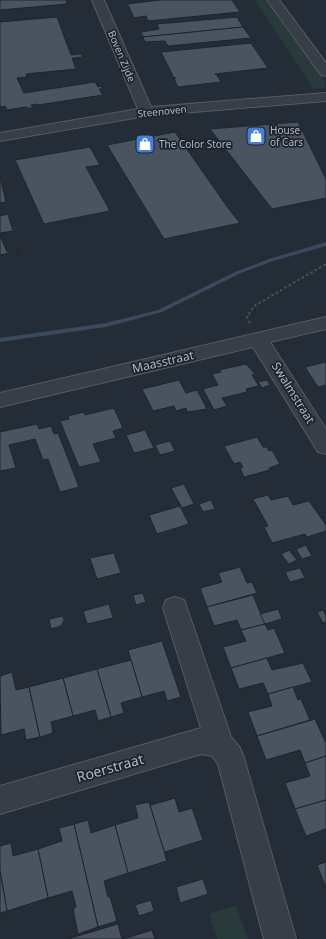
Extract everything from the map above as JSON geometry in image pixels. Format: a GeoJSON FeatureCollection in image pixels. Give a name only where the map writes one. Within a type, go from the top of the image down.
{"type":"FeatureCollection","features":[{"type":"Feature","properties":{"kind":"street","name":"Boven Zijde"},"geometry":{"type":"LineString","coordinates":[[98,0],[146,112]]}},
{"type":"Feature","properties":{"kind":"street"},"geometry":{"type":"LineString","coordinates":[[272,0],[326,72]]}},
{"type":"Feature","properties":{"kind":"street","name":"Steenoven"},"geometry":{"type":"LineString","coordinates":[[0,137],[146,112],[326,97]]}},
{"type":"Feature","properties":{"kind":"street","name":"Maasstraat"},"geometry":{"type":"LineString","coordinates":[[0,400],[326,323]]}},
{"type":"Feature","properties":{"kind":"street","name":"Swalmstraat"},"geometry":{"type":"LineString","coordinates":[[259,340],[326,446]]}},
{"type":"Feature","properties":{"kind":"street"},"geometry":{"type":"LineString","coordinates":[[175,608],[220,744],[230,758],[280,939]]}},
{"type":"Feature","properties":{"kind":"street","name":"Roerstraat"},"geometry":{"type":"LineString","coordinates":[[0,800],[201,741],[220,744]]}},
{"type":"Feature","properties":{"kind":"path"},"geometry":{"type":"LineString","coordinates":[[259,340],[247,317],[254,306],[326,264]]}},
{"type":"Feature","properties":{"kind":"shaded area"},"geometry":{"type":"Polygon","coordinates":[[[255,0],[265,0],[325,82],[325,88],[314,89],[255,0]]]}},
{"type":"Feature","properties":{"kind":"shaded area"},"geometry":{"type":"Polygon","coordinates":[[[236,905],[248,939],[217,939],[209,914],[236,905]]]}},
{"type":"Feature","properties":{"kind":"building"},"geometry":{"type":"Polygon","coordinates":[[[0,0],[66,0],[67,4],[0,10],[0,0]]]}},
{"type":"Feature","properties":{"kind":"building"},"geometry":{"type":"Polygon","coordinates":[[[160,0],[232,0],[240,12],[148,21],[146,16],[134,18],[131,11],[129,12],[129,10],[131,10],[127,4],[160,0]]]}},
{"type":"Feature","properties":{"kind":"building"},"geometry":{"type":"Polygon","coordinates":[[[57,17],[71,55],[81,54],[83,57],[72,58],[76,69],[26,74],[27,77],[17,78],[24,93],[95,82],[98,87],[101,86],[103,89],[99,89],[103,95],[31,105],[33,108],[26,107],[7,110],[5,106],[0,107],[0,22],[57,17]]]}},
{"type":"Feature","properties":{"kind":"building"},"geometry":{"type":"Polygon","coordinates":[[[237,17],[243,27],[143,37],[141,32],[159,29],[157,24],[237,17]]]}},
{"type":"Feature","properties":{"kind":"building"},"geometry":{"type":"Polygon","coordinates":[[[243,27],[251,38],[168,46],[165,41],[145,42],[143,37],[243,27]]]}},
{"type":"Feature","properties":{"kind":"building"},"geometry":{"type":"Polygon","coordinates":[[[251,43],[268,68],[215,74],[221,82],[178,87],[174,79],[176,78],[174,78],[161,52],[251,43]]]}},
{"type":"Feature","properties":{"kind":"building"},"geometry":{"type":"Polygon","coordinates":[[[298,122],[326,179],[326,198],[272,209],[210,129],[298,122]]]}},
{"type":"Feature","properties":{"kind":"building"},"geometry":{"type":"Polygon","coordinates":[[[175,132],[240,223],[164,239],[107,145],[175,132]]]}},
{"type":"Feature","properties":{"kind":"building"},"geometry":{"type":"Polygon","coordinates":[[[90,147],[100,165],[86,167],[110,211],[44,224],[15,160],[90,147]]]}},
{"type":"Feature","properties":{"kind":"building"},"geometry":{"type":"Polygon","coordinates":[[[0,177],[6,202],[0,203],[0,177]]]}},
{"type":"Feature","properties":{"kind":"building"},"geometry":{"type":"Polygon","coordinates":[[[8,214],[13,231],[0,233],[0,216],[8,214]]]}},
{"type":"Feature","properties":{"kind":"building"},"geometry":{"type":"Polygon","coordinates":[[[0,235],[7,252],[19,251],[0,255],[0,235]]]}},
{"type":"Feature","properties":{"kind":"building"},"geometry":{"type":"Polygon","coordinates":[[[326,362],[326,385],[318,387],[305,367],[326,362]]]}},
{"type":"Feature","properties":{"kind":"building"},"geometry":{"type":"Polygon","coordinates":[[[246,364],[255,374],[252,375],[259,386],[246,389],[247,392],[222,398],[227,406],[214,410],[203,389],[218,385],[212,374],[221,372],[219,370],[246,364]]]}},
{"type":"Feature","properties":{"kind":"building"},"geometry":{"type":"Polygon","coordinates":[[[179,380],[186,393],[197,390],[207,409],[187,412],[186,408],[176,411],[174,406],[153,411],[142,389],[179,380]]]}},
{"type":"Feature","properties":{"kind":"building"},"geometry":{"type":"Polygon","coordinates":[[[267,380],[270,385],[262,388],[258,382],[267,380]]]}},
{"type":"Feature","properties":{"kind":"building"},"geometry":{"type":"Polygon","coordinates":[[[114,408],[123,428],[113,431],[116,438],[93,444],[101,462],[79,467],[60,421],[69,419],[68,416],[84,412],[85,415],[114,408]]]}},
{"type":"Feature","properties":{"kind":"building"},"geometry":{"type":"Polygon","coordinates":[[[37,424],[39,429],[51,426],[54,434],[58,433],[79,487],[60,492],[48,459],[43,460],[35,439],[9,445],[16,468],[0,471],[0,432],[37,424]]]}},
{"type":"Feature","properties":{"kind":"building"},"geometry":{"type":"Polygon","coordinates":[[[145,430],[154,448],[134,453],[126,435],[145,430]]]}},
{"type":"Feature","properties":{"kind":"building"},"geometry":{"type":"Polygon","coordinates":[[[257,437],[263,447],[267,447],[269,451],[272,450],[280,464],[269,468],[270,470],[244,477],[240,468],[243,467],[240,462],[234,464],[224,446],[257,437]]]}},
{"type":"Feature","properties":{"kind":"building"},"geometry":{"type":"Polygon","coordinates":[[[170,441],[175,451],[160,455],[155,445],[170,441]]]}},
{"type":"Feature","properties":{"kind":"building"},"geometry":{"type":"Polygon","coordinates":[[[184,484],[194,504],[182,508],[171,488],[184,484]]]}},
{"type":"Feature","properties":{"kind":"building"},"geometry":{"type":"Polygon","coordinates":[[[268,495],[271,500],[288,496],[293,505],[309,501],[326,525],[326,531],[307,537],[305,534],[272,543],[264,527],[268,526],[253,499],[268,495]]]}},
{"type":"Feature","properties":{"kind":"building"},"geometry":{"type":"Polygon","coordinates":[[[211,500],[215,509],[203,512],[199,504],[211,500]]]}},
{"type":"Feature","properties":{"kind":"building"},"geometry":{"type":"Polygon","coordinates":[[[180,506],[189,524],[157,534],[149,515],[180,506]]]}},
{"type":"Feature","properties":{"kind":"building"},"geometry":{"type":"Polygon","coordinates":[[[306,545],[312,556],[302,559],[296,549],[306,545]]]}},
{"type":"Feature","properties":{"kind":"building"},"geometry":{"type":"Polygon","coordinates":[[[289,550],[297,560],[289,564],[281,554],[289,550]]]}},
{"type":"Feature","properties":{"kind":"building"},"geometry":{"type":"Polygon","coordinates":[[[114,553],[121,573],[97,579],[90,558],[114,553]]]}},
{"type":"Feature","properties":{"kind":"building"},"geometry":{"type":"Polygon","coordinates":[[[240,567],[247,583],[252,582],[257,593],[207,607],[200,588],[222,582],[218,573],[240,567]]]}},
{"type":"Feature","properties":{"kind":"building"},"geometry":{"type":"Polygon","coordinates":[[[300,568],[305,578],[290,582],[285,572],[300,568]]]}},
{"type":"Feature","properties":{"kind":"building"},"geometry":{"type":"Polygon","coordinates":[[[143,593],[146,602],[136,605],[133,595],[143,593]]]}},
{"type":"Feature","properties":{"kind":"building"},"geometry":{"type":"Polygon","coordinates":[[[253,595],[265,624],[241,630],[237,620],[214,626],[207,607],[253,595]]]}},
{"type":"Feature","properties":{"kind":"building"},"geometry":{"type":"Polygon","coordinates":[[[109,604],[113,618],[87,624],[83,611],[109,604]]]}},
{"type":"Feature","properties":{"kind":"building"},"geometry":{"type":"Polygon","coordinates":[[[278,609],[282,619],[265,624],[260,614],[278,609]]]}},
{"type":"Feature","properties":{"kind":"building"},"geometry":{"type":"Polygon","coordinates":[[[323,610],[326,616],[326,622],[323,623],[317,612],[323,610]]]}},
{"type":"Feature","properties":{"kind":"building"},"geometry":{"type":"Polygon","coordinates":[[[63,616],[64,620],[61,626],[51,629],[49,619],[63,616]]]}},
{"type":"Feature","properties":{"kind":"building"},"geometry":{"type":"Polygon","coordinates":[[[265,624],[268,630],[274,628],[285,653],[231,668],[223,647],[246,641],[241,630],[265,624]]]}},
{"type":"Feature","properties":{"kind":"building"},"geometry":{"type":"Polygon","coordinates":[[[162,641],[181,697],[167,701],[164,691],[142,697],[128,650],[162,641]]]}},
{"type":"Feature","properties":{"kind":"building"},"geometry":{"type":"Polygon","coordinates":[[[267,658],[272,670],[303,663],[312,682],[268,694],[263,683],[239,689],[231,668],[267,658]]]}},
{"type":"Feature","properties":{"kind":"building"},"geometry":{"type":"Polygon","coordinates":[[[131,660],[142,697],[121,703],[124,713],[111,717],[97,669],[131,660]]]}},
{"type":"Feature","properties":{"kind":"building"},"geometry":{"type":"Polygon","coordinates":[[[97,669],[111,717],[98,721],[95,710],[73,716],[63,678],[97,669]]]}},
{"type":"Feature","properties":{"kind":"building"},"geometry":{"type":"Polygon","coordinates":[[[12,672],[16,690],[29,687],[40,737],[26,740],[24,729],[1,735],[0,676],[12,672]]]}},
{"type":"Feature","properties":{"kind":"building"},"geometry":{"type":"Polygon","coordinates":[[[63,678],[73,716],[51,722],[53,733],[40,737],[29,687],[63,678]]]}},
{"type":"Feature","properties":{"kind":"building"},"geometry":{"type":"Polygon","coordinates":[[[293,687],[298,700],[301,699],[310,720],[257,736],[248,712],[272,706],[268,694],[293,687]]]}},
{"type":"Feature","properties":{"kind":"building"},"geometry":{"type":"Polygon","coordinates":[[[315,719],[326,743],[326,756],[305,763],[300,750],[266,760],[257,736],[315,719]]]}},
{"type":"Feature","properties":{"kind":"building"},"geometry":{"type":"Polygon","coordinates":[[[326,756],[326,800],[295,809],[285,783],[310,776],[305,763],[326,756]]]}},
{"type":"Feature","properties":{"kind":"building"},"geometry":{"type":"Polygon","coordinates":[[[175,798],[179,812],[192,808],[203,840],[165,852],[167,861],[149,802],[150,801],[151,805],[175,798]]]}},
{"type":"Feature","properties":{"kind":"building"},"geometry":{"type":"Polygon","coordinates":[[[326,800],[326,829],[306,836],[295,809],[326,800]]]}},
{"type":"Feature","properties":{"kind":"building"},"geometry":{"type":"Polygon","coordinates":[[[149,802],[167,861],[128,873],[115,825],[138,818],[135,805],[149,802]]]}},
{"type":"Feature","properties":{"kind":"building"},"geometry":{"type":"Polygon","coordinates":[[[88,820],[91,833],[115,825],[128,873],[104,881],[117,921],[98,927],[74,824],[88,820]]]}},
{"type":"Feature","properties":{"kind":"building"},"geometry":{"type":"Polygon","coordinates":[[[74,824],[98,927],[78,934],[73,909],[76,907],[72,891],[48,898],[38,849],[62,841],[59,828],[74,824]]]}},
{"type":"Feature","properties":{"kind":"building"},"geometry":{"type":"Polygon","coordinates":[[[11,843],[13,856],[38,849],[48,898],[7,911],[0,871],[0,846],[11,843]]]}},
{"type":"Feature","properties":{"kind":"building"},"geometry":{"type":"Polygon","coordinates":[[[326,862],[326,888],[317,865],[326,862]]]}},
{"type":"Feature","properties":{"kind":"building"},"geometry":{"type":"Polygon","coordinates":[[[0,871],[7,911],[0,913],[0,871]]]}},
{"type":"Feature","properties":{"kind":"building"},"geometry":{"type":"Polygon","coordinates":[[[203,879],[208,894],[180,903],[176,887],[203,879]]]}},
{"type":"Feature","properties":{"kind":"building"},"geometry":{"type":"Polygon","coordinates":[[[151,900],[154,911],[139,916],[135,905],[151,900]]]}},
{"type":"Feature","properties":{"kind":"building"},"geometry":{"type":"Polygon","coordinates":[[[118,924],[122,939],[71,939],[71,938],[118,924]]]}},
{"type":"Feature","properties":{"kind":"building"},"geometry":{"type":"Polygon","coordinates":[[[152,930],[155,939],[123,939],[152,930]]]}},
{"type":"Feature","properties":{"kind":"waterway"},"geometry":{"type":"LineString","coordinates":[[0,340],[106,325],[160,311],[239,272],[271,260],[326,244]]}},
{"type":"Feature","properties":{"kind":"place","name":"House of Cars"},"geometry":{"type":"Point","coordinates":[256,136]}},
{"type":"Feature","properties":{"kind":"place","name":"The Color Store"},"geometry":{"type":"Point","coordinates":[145,144]}}]}
